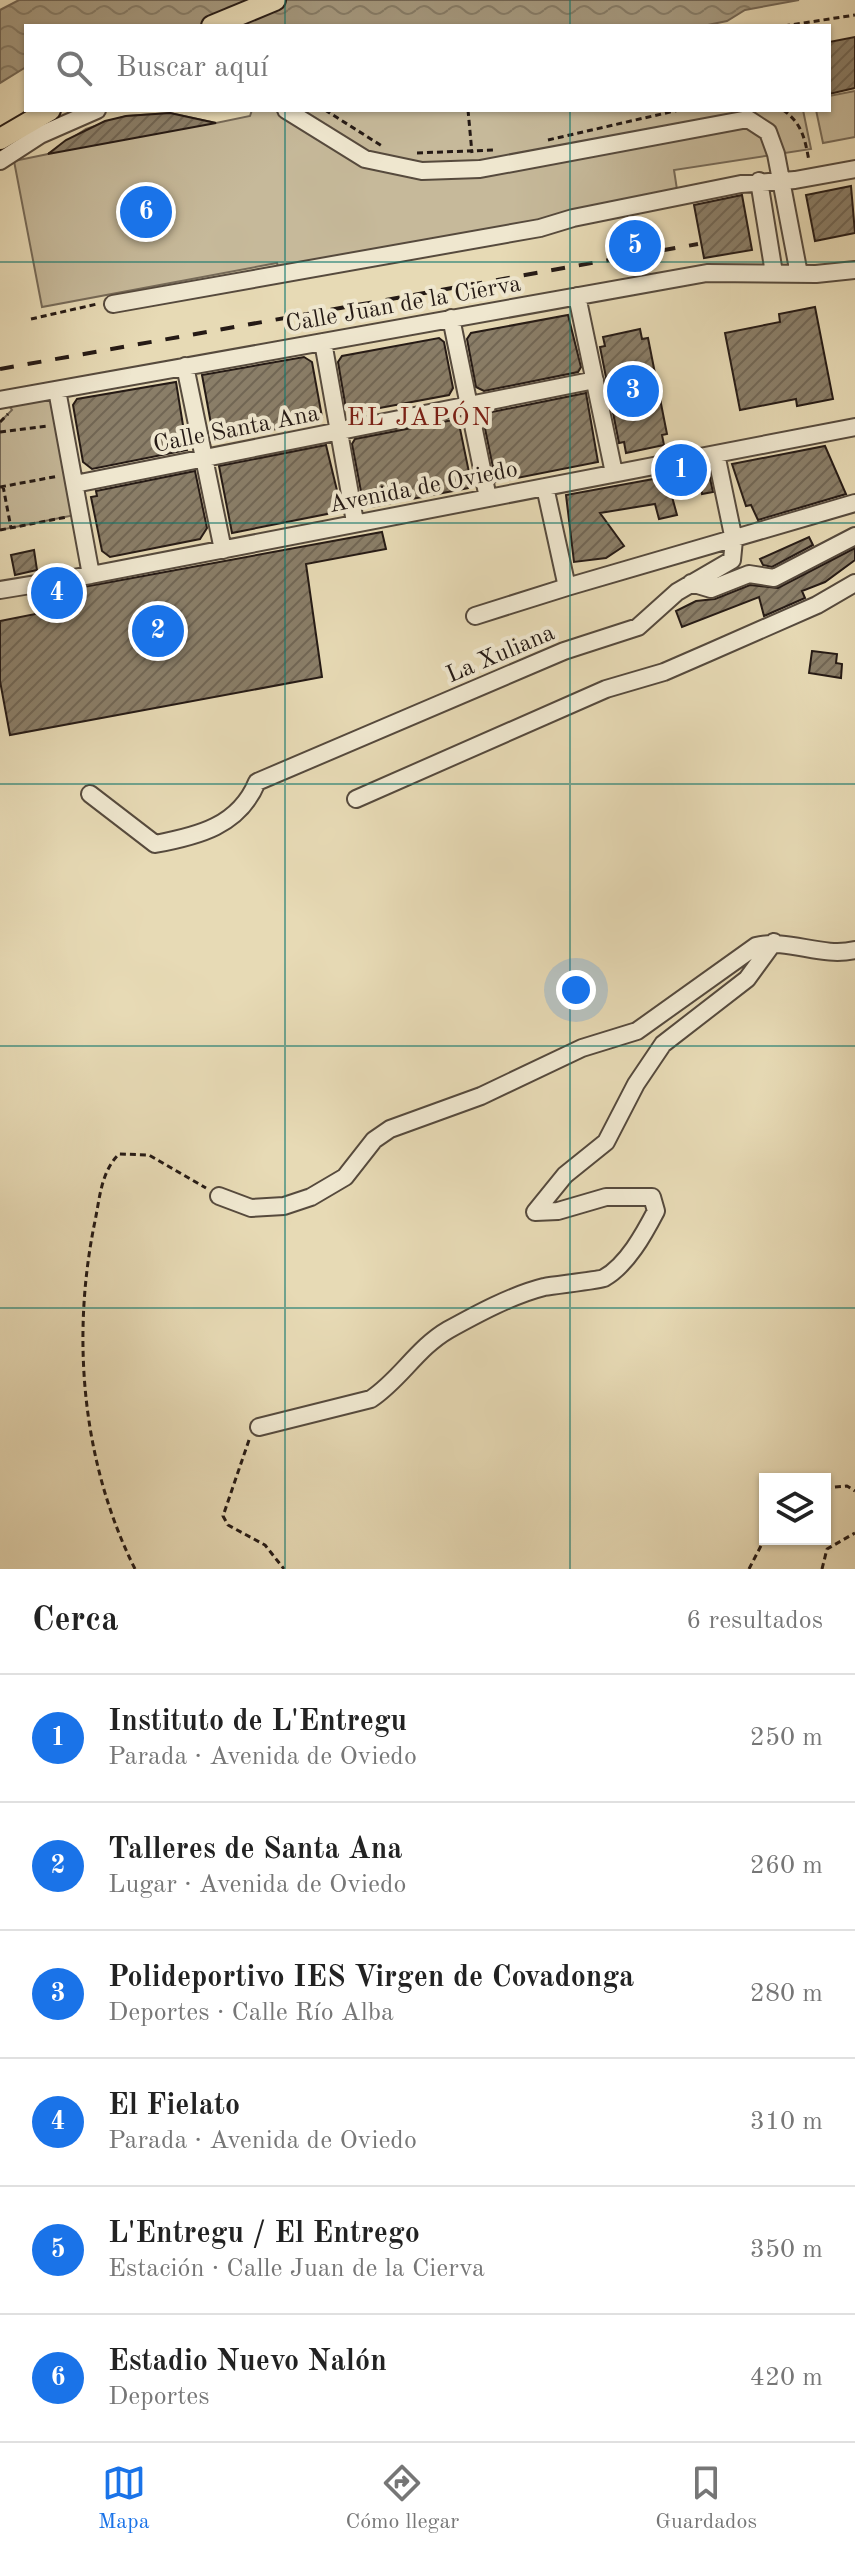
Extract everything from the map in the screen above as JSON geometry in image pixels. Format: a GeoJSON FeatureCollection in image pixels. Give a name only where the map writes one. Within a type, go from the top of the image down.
{"type":"FeatureCollection","features":[{"type":"Feature","properties":{"kind":"main road"},"geometry":{"type":"LineString","coordinates":[[217,24],[275,0]]}},
{"type":"Feature","properties":{"kind":"main road"},"geometry":{"type":"LineString","coordinates":[[0,139],[47,112]]}},
{"type":"Feature","properties":{"kind":"street"},"geometry":{"type":"LineString","coordinates":[[0,161],[52,129],[92,112]]}},
{"type":"Feature","properties":{"kind":"street"},"geometry":{"type":"LineString","coordinates":[[289,112],[365,159],[422,171],[480,169],[748,119],[768,132],[808,274]]}},
{"type":"Feature","properties":{"kind":"street"},"geometry":{"type":"LineString","coordinates":[[113,304],[540,228],[573,218],[759,181],[812,178],[855,169]]}},
{"type":"Feature","properties":{"kind":"street"},"geometry":{"type":"LineString","coordinates":[[759,181],[774,273]]}},
{"type":"Feature","properties":{"kind":"street","name":"Calle Juan de la Cierva"},"geometry":{"type":"LineString","coordinates":[[0,400],[707,273],[808,274],[855,270]]}},
{"type":"Feature","properties":{"kind":"street"},"geometry":{"type":"LineString","coordinates":[[577,296],[614,473]]}},
{"type":"Feature","properties":{"kind":"street"},"geometry":{"type":"LineString","coordinates":[[451,318],[488,498]]}},
{"type":"Feature","properties":{"kind":"street"},"geometry":{"type":"LineString","coordinates":[[323,342],[355,522]]}},
{"type":"Feature","properties":{"kind":"street"},"geometry":{"type":"LineString","coordinates":[[185,366],[223,550]]}},
{"type":"Feature","properties":{"kind":"street","name":"Calle Santa Ana"},"geometry":{"type":"LineString","coordinates":[[74,479],[204,459],[595,380]]}},
{"type":"Feature","properties":{"kind":"street"},"geometry":{"type":"LineString","coordinates":[[57,390],[91,575]]}},
{"type":"Feature","properties":{"kind":"street","name":"Avenida de Oviedo"},"geometry":{"type":"LineString","coordinates":[[0,590],[223,550],[855,427]]}},
{"type":"Feature","properties":{"kind":"street"},"geometry":{"type":"LineString","coordinates":[[716,454],[734,540]]}},
{"type":"Feature","properties":{"kind":"street"},"geometry":{"type":"LineString","coordinates":[[545,487],[567,587]]}},
{"type":"Feature","properties":{"kind":"street"},"geometry":{"type":"LineString","coordinates":[[475,616],[855,503]]}},
{"type":"Feature","properties":{"kind":"street"},"geometry":{"type":"LineString","coordinates":[[691,583],[711,589],[749,574],[774,578],[855,536]]}},
{"type":"Feature","properties":{"kind":"street","name":"La Xuliana"},"geometry":{"type":"LineString","coordinates":[[90,794],[155,844],[194,837],[232,819],[257,782],[564,651],[638,627],[691,583],[732,560],[734,540]]}},
{"type":"Feature","properties":{"kind":"street"},"geometry":{"type":"LineString","coordinates":[[356,799],[606,689],[664,672],[839,594],[855,583]]}},
{"type":"Feature","properties":{"kind":"street"},"geometry":{"type":"LineString","coordinates":[[219,1196],[251,1208],[284,1206],[311,1197],[345,1177],[374,1140],[390,1129],[481,1096],[582,1048],[637,1031],[756,946],[774,942],[823,952],[855,950]]}},
{"type":"Feature","properties":{"kind":"street"},"geometry":{"type":"LineString","coordinates":[[259,1427],[371,1399],[386,1390],[417,1354],[447,1331],[536,1289],[573,1280],[601,1280],[617,1268],[656,1211],[652,1197],[606,1197],[558,1211],[535,1212],[565,1175],[606,1142],[636,1084],[663,1044],[747,979],[774,942]]}},
{"type":"Feature","properties":{"kind":"path"},"geometry":{"type":"LineString","coordinates":[[797,24],[855,15]]}},
{"type":"Feature","properties":{"kind":"path"},"geometry":{"type":"LineString","coordinates":[[328,112],[364,138],[388,149]]}},
{"type":"Feature","properties":{"kind":"path"},"geometry":{"type":"LineString","coordinates":[[468,112],[472,153]]}},
{"type":"Feature","properties":{"kind":"path"},"geometry":{"type":"LineString","coordinates":[[646,112],[647,116]]}},
{"type":"Feature","properties":{"kind":"path"},"geometry":{"type":"LineString","coordinates":[[535,143],[668,112]]}},
{"type":"Feature","properties":{"kind":"path"},"geometry":{"type":"LineString","coordinates":[[786,112],[795,119],[804,137],[812,178]]}},
{"type":"Feature","properties":{"kind":"path"},"geometry":{"type":"LineString","coordinates":[[414,153],[472,153],[497,149]]}},
{"type":"Feature","properties":{"kind":"path"},"geometry":{"type":"LineString","coordinates":[[31,319],[90,304],[113,304]]}},
{"type":"Feature","properties":{"kind":"path"},"geometry":{"type":"LineString","coordinates":[[0,432],[64,424]]}},
{"type":"Feature","properties":{"kind":"path"},"geometry":{"type":"LineString","coordinates":[[11,528],[2,486],[74,479]]}},
{"type":"Feature","properties":{"kind":"path"},"geometry":{"type":"LineString","coordinates":[[0,530],[80,514]]}},
{"type":"Feature","properties":{"kind":"path"},"geometry":{"type":"LineString","coordinates":[[135,1569],[103,1486],[92,1446],[86,1403],[85,1294],[103,1183],[108,1164],[119,1154],[138,1152],[161,1161],[219,1196]]}},
{"type":"Feature","properties":{"kind":"path"},"geometry":{"type":"LineString","coordinates":[[259,1427],[251,1434],[223,1516],[228,1525],[265,1545],[284,1569]]}},
{"type":"Feature","properties":{"kind":"path"},"geometry":{"type":"LineString","coordinates":[[831,1487],[847,1486],[855,1491]]}},
{"type":"Feature","properties":{"kind":"path"},"geometry":{"type":"LineString","coordinates":[[822,1569],[827,1549],[855,1533]]}},
{"type":"Feature","properties":{"kind":"path"},"geometry":{"type":"LineString","coordinates":[[749,1569],[761,1545]]}},
{"type":"Feature","properties":{"kind":"shaded area"},"geometry":{"type":"Polygon","coordinates":[[[855,91],[855,137],[823,143],[816,112],[831,112],[831,96],[855,91]]]}},
{"type":"Feature","properties":{"kind":"shaded area"},"geometry":{"type":"Polygon","coordinates":[[[251,112],[803,112],[811,149],[674,170],[678,196],[280,274],[277,263],[42,307],[14,161],[48,154],[86,129],[126,116],[170,113],[216,123],[250,116],[251,112]]]}},
{"type":"Feature","properties":{"kind":"shaded area"},"geometry":{"type":"Polygon","coordinates":[[[57,390],[80,514],[0,530],[0,422],[12,410],[4,399],[57,390]]]}},
{"type":"Feature","properties":{"kind":"water"},"geometry":{"type":"Polygon","coordinates":[[[19,0],[799,0],[745,10],[727,21],[713,24],[24,24],[24,68],[0,83],[0,10],[19,0]]]}},
{"type":"Feature","properties":{"kind":"building"},"geometry":{"type":"Polygon","coordinates":[[[855,37],[855,88],[831,94],[831,42],[855,37]]]}},
{"type":"Feature","properties":{"kind":"building"},"geometry":{"type":"Polygon","coordinates":[[[170,113],[216,123],[48,154],[66,140],[105,121],[170,113]]]}},
{"type":"Feature","properties":{"kind":"building"},"geometry":{"type":"Polygon","coordinates":[[[851,186],[855,233],[815,241],[806,195],[851,186]]]}},
{"type":"Feature","properties":{"kind":"building"},"geometry":{"type":"Polygon","coordinates":[[[742,195],[752,250],[704,258],[694,205],[742,195]]]}},
{"type":"Feature","properties":{"kind":"building"},"geometry":{"type":"Polygon","coordinates":[[[815,307],[833,399],[797,406],[796,399],[740,410],[725,333],[780,322],[779,314],[815,307]]]}},
{"type":"Feature","properties":{"kind":"building"},"geometry":{"type":"Polygon","coordinates":[[[568,315],[581,367],[578,372],[484,391],[476,387],[467,339],[471,333],[568,315]]]}},
{"type":"Feature","properties":{"kind":"building"},"geometry":{"type":"Polygon","coordinates":[[[640,329],[642,339],[648,338],[667,434],[662,435],[664,445],[626,453],[624,442],[619,443],[600,347],[605,346],[603,337],[640,329]]]}},
{"type":"Feature","properties":{"kind":"building"},"geometry":{"type":"Polygon","coordinates":[[[439,338],[444,342],[453,388],[449,395],[353,413],[346,409],[338,362],[342,356],[439,338]]]}},
{"type":"Feature","properties":{"kind":"building"},"geometry":{"type":"Polygon","coordinates":[[[304,357],[312,362],[322,417],[306,419],[304,424],[214,440],[202,375],[304,357]]]}},
{"type":"Feature","properties":{"kind":"building"},"geometry":{"type":"Polygon","coordinates":[[[176,382],[187,450],[92,469],[83,462],[73,405],[77,399],[176,382]]]}},
{"type":"Feature","properties":{"kind":"building"},"geometry":{"type":"Polygon","coordinates":[[[586,393],[598,462],[496,482],[482,414],[586,393]]]}},
{"type":"Feature","properties":{"kind":"building"},"geometry":{"type":"Polygon","coordinates":[[[458,419],[471,482],[468,488],[371,507],[363,502],[352,444],[355,439],[458,419]]]}},
{"type":"Feature","properties":{"kind":"building"},"geometry":{"type":"Polygon","coordinates":[[[326,445],[341,507],[337,512],[232,533],[219,466],[326,445]]]}},
{"type":"Feature","properties":{"kind":"building"},"geometry":{"type":"Polygon","coordinates":[[[825,446],[846,494],[758,520],[751,505],[746,506],[732,464],[825,446]]]}},
{"type":"Feature","properties":{"kind":"building"},"geometry":{"type":"Polygon","coordinates":[[[708,469],[713,492],[702,494],[701,487],[671,493],[677,515],[659,519],[655,504],[600,513],[624,546],[606,558],[574,562],[566,495],[708,469]]]}},
{"type":"Feature","properties":{"kind":"building"},"geometry":{"type":"Polygon","coordinates":[[[195,471],[207,528],[200,539],[110,557],[102,551],[91,497],[97,496],[96,491],[195,471]]]}},
{"type":"Feature","properties":{"kind":"building"},"geometry":{"type":"Polygon","coordinates":[[[382,532],[386,549],[306,564],[322,677],[10,735],[0,681],[0,621],[81,605],[78,588],[382,532]]]}},
{"type":"Feature","properties":{"kind":"building"},"geometry":{"type":"Polygon","coordinates":[[[809,537],[813,545],[772,567],[763,565],[760,559],[809,537]]]}},
{"type":"Feature","properties":{"kind":"building"},"geometry":{"type":"Polygon","coordinates":[[[855,548],[855,560],[825,582],[802,591],[805,598],[764,616],[759,597],[682,627],[676,611],[696,601],[715,599],[750,585],[778,588],[855,548]]]}},
{"type":"Feature","properties":{"kind":"building"},"geometry":{"type":"Polygon","coordinates":[[[34,550],[37,570],[15,575],[11,555],[34,550]]]}},
{"type":"Feature","properties":{"kind":"building"},"geometry":{"type":"Polygon","coordinates":[[[812,651],[837,654],[836,663],[842,664],[841,678],[809,673],[812,651]]]}},
{"type":"Feature","properties":{"kind":"railway"},"geometry":{"type":"LineString","coordinates":[[0,369],[698,244]]}},
{"type":"Feature","properties":{"kind":"place","name":"Estadio Nuevo Nalón"},"geometry":{"type":"Point","coordinates":[146,212]}},
{"type":"Feature","properties":{"kind":"place","name":"L'Entregu / El Entrego"},"geometry":{"type":"Point","coordinates":[635,246]}},
{"type":"Feature","properties":{"kind":"place","name":"Polideportivo IES Virgen de Covadonga"},"geometry":{"type":"Point","coordinates":[633,391]}},
{"type":"Feature","properties":{"kind":"place","name":"Instituto de L'Entregu"},"geometry":{"type":"Point","coordinates":[681,470]}},
{"type":"Feature","properties":{"kind":"place","name":"El Fielato"},"geometry":{"type":"Point","coordinates":[57,593]}},
{"type":"Feature","properties":{"kind":"place","name":"Talleres de Santa Ana"},"geometry":{"type":"Point","coordinates":[158,631]}},
{"type":"Feature","properties":{"kind":"district","name":"EL JAPÓN"},"geometry":{"type":"Point","coordinates":[420,416]}}]}
